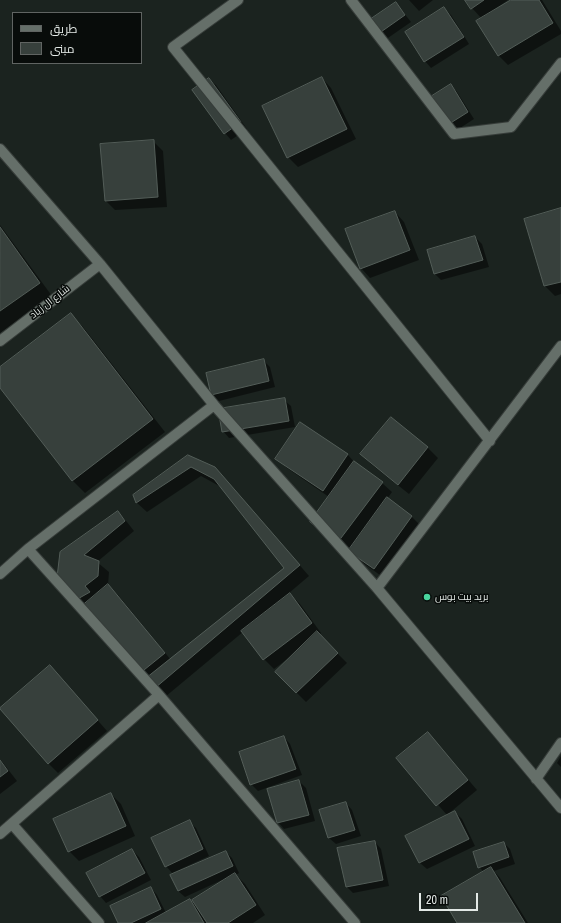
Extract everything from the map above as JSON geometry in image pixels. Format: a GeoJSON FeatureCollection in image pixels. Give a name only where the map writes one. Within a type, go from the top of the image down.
{"type":"FeatureCollection","features":[{"type":"Feature","properties":{"kind":"street"},"geometry":{"type":"LineString","coordinates":[[238,0],[173,47],[490,441]]}},
{"type":"Feature","properties":{"kind":"street"},"geometry":{"type":"LineString","coordinates":[[350,0],[454,134],[510,127],[561,63]]}},
{"type":"Feature","properties":{"kind":"street"},"geometry":{"type":"LineString","coordinates":[[0,149],[100,264],[214,405],[377,588],[561,808]]}},
{"type":"Feature","properties":{"kind":"street","name":"شارع ال زياد"},"geometry":{"type":"LineString","coordinates":[[0,341],[100,264]]}},
{"type":"Feature","properties":{"kind":"street"},"geometry":{"type":"LineString","coordinates":[[377,588],[561,346]]}},
{"type":"Feature","properties":{"kind":"street"},"geometry":{"type":"LineString","coordinates":[[0,574],[28,549],[214,405]]}},
{"type":"Feature","properties":{"kind":"street"},"geometry":{"type":"LineString","coordinates":[[28,549],[159,695],[355,923]]}},
{"type":"Feature","properties":{"kind":"street"},"geometry":{"type":"LineString","coordinates":[[0,834],[159,695]]}},
{"type":"Feature","properties":{"kind":"street"},"geometry":{"type":"LineString","coordinates":[[536,778],[561,743]]}},
{"type":"Feature","properties":{"kind":"street"},"geometry":{"type":"LineString","coordinates":[[12,824],[99,923]]}},
{"type":"Feature","properties":{"kind":"building"},"geometry":{"type":"Polygon","coordinates":[[[465,0],[484,0],[471,9],[465,0]]]}},
{"type":"Feature","properties":{"kind":"building"},"geometry":{"type":"Polygon","coordinates":[[[511,0],[539,0],[553,23],[498,56],[476,21],[511,0]]]}},
{"type":"Feature","properties":{"kind":"building"},"geometry":{"type":"Polygon","coordinates":[[[396,2],[405,15],[378,34],[368,21],[396,2]]]}},
{"type":"Feature","properties":{"kind":"building"},"geometry":{"type":"Polygon","coordinates":[[[444,7],[464,37],[424,62],[405,32],[444,7]]]}},
{"type":"Feature","properties":{"kind":"building"},"geometry":{"type":"Polygon","coordinates":[[[322,77],[347,129],[287,158],[262,106],[322,77]]]}},
{"type":"Feature","properties":{"kind":"building"},"geometry":{"type":"Polygon","coordinates":[[[209,78],[241,122],[224,134],[192,90],[209,78]]]}},
{"type":"Feature","properties":{"kind":"building"},"geometry":{"type":"Polygon","coordinates":[[[451,84],[468,112],[449,124],[432,96],[451,84]]]}},
{"type":"Feature","properties":{"kind":"building"},"geometry":{"type":"Polygon","coordinates":[[[154,140],[158,197],[105,201],[100,144],[154,140]]]}},
{"type":"Feature","properties":{"kind":"building"},"geometry":{"type":"Polygon","coordinates":[[[561,208],[561,282],[544,286],[524,219],[561,208]]]}},
{"type":"Feature","properties":{"kind":"building"},"geometry":{"type":"Polygon","coordinates":[[[395,211],[410,250],[360,269],[345,229],[395,211]]]}},
{"type":"Feature","properties":{"kind":"building"},"geometry":{"type":"Polygon","coordinates":[[[0,227],[40,283],[0,311],[0,227]]]}},
{"type":"Feature","properties":{"kind":"building"},"geometry":{"type":"Polygon","coordinates":[[[475,236],[483,260],[434,274],[427,250],[475,236]]]}},
{"type":"Feature","properties":{"kind":"building"},"geometry":{"type":"Polygon","coordinates":[[[71,313],[153,419],[72,481],[0,388],[0,367],[71,313]]]}},
{"type":"Feature","properties":{"kind":"building"},"geometry":{"type":"Polygon","coordinates":[[[264,359],[269,381],[211,395],[206,373],[264,359]]]}},
{"type":"Feature","properties":{"kind":"building"},"geometry":{"type":"Polygon","coordinates":[[[285,398],[289,421],[222,432],[218,409],[285,398]]]}},
{"type":"Feature","properties":{"kind":"building"},"geometry":{"type":"Polygon","coordinates":[[[391,417],[428,447],[398,485],[360,454],[391,417]]]}},
{"type":"Feature","properties":{"kind":"building"},"geometry":{"type":"Polygon","coordinates":[[[300,422],[348,454],[323,491],[275,459],[300,422]]]}},
{"type":"Feature","properties":{"kind":"building"},"geometry":{"type":"Polygon","coordinates":[[[188,455],[215,467],[300,565],[155,688],[146,678],[284,568],[214,479],[191,467],[136,503],[133,495],[188,455]]]}},
{"type":"Feature","properties":{"kind":"building"},"geometry":{"type":"Polygon","coordinates":[[[354,461],[383,482],[338,542],[310,522],[354,461]]]}},
{"type":"Feature","properties":{"kind":"building"},"geometry":{"type":"Polygon","coordinates":[[[387,497],[412,516],[374,569],[348,551],[387,497]]]}},
{"type":"Feature","properties":{"kind":"building"},"geometry":{"type":"Polygon","coordinates":[[[118,511],[125,521],[84,555],[99,561],[98,576],[85,586],[90,592],[74,601],[56,586],[60,552],[118,511]]]}},
{"type":"Feature","properties":{"kind":"building"},"geometry":{"type":"Polygon","coordinates":[[[108,584],[165,653],[139,674],[82,606],[108,584]]]}},
{"type":"Feature","properties":{"kind":"building"},"geometry":{"type":"Polygon","coordinates":[[[290,593],[312,623],[263,660],[241,631],[290,593]]]}},
{"type":"Feature","properties":{"kind":"building"},"geometry":{"type":"Polygon","coordinates":[[[317,631],[338,653],[296,693],[275,672],[317,631]]]}},
{"type":"Feature","properties":{"kind":"building"},"geometry":{"type":"Polygon","coordinates":[[[50,665],[98,720],[48,764],[0,708],[50,665]]]}},
{"type":"Feature","properties":{"kind":"building"},"geometry":{"type":"Polygon","coordinates":[[[428,732],[468,780],[436,806],[396,758],[428,732]]]}},
{"type":"Feature","properties":{"kind":"building"},"geometry":{"type":"Polygon","coordinates":[[[284,736],[296,769],[250,785],[239,752],[284,736]]]}},
{"type":"Feature","properties":{"kind":"building"},"geometry":{"type":"Polygon","coordinates":[[[0,760],[8,771],[0,777],[0,760]]]}},
{"type":"Feature","properties":{"kind":"building"},"geometry":{"type":"Polygon","coordinates":[[[299,780],[309,815],[277,823],[267,789],[299,780]]]}},
{"type":"Feature","properties":{"kind":"building"},"geometry":{"type":"Polygon","coordinates":[[[111,793],[126,826],[68,852],[53,819],[111,793]]]}},
{"type":"Feature","properties":{"kind":"building"},"geometry":{"type":"Polygon","coordinates":[[[346,802],[355,830],[328,838],[319,810],[346,802]]]}},
{"type":"Feature","properties":{"kind":"building"},"geometry":{"type":"Polygon","coordinates":[[[455,811],[469,839],[419,863],[405,836],[455,811]]]}},
{"type":"Feature","properties":{"kind":"building"},"geometry":{"type":"Polygon","coordinates":[[[190,820],[203,849],[165,867],[151,838],[190,820]]]}},
{"type":"Feature","properties":{"kind":"building"},"geometry":{"type":"Polygon","coordinates":[[[375,841],[383,880],[346,887],[337,848],[375,841]]]}},
{"type":"Feature","properties":{"kind":"building"},"geometry":{"type":"Polygon","coordinates":[[[504,842],[509,857],[478,868],[473,852],[504,842]]]}},
{"type":"Feature","properties":{"kind":"building"},"geometry":{"type":"Polygon","coordinates":[[[132,849],[145,873],[99,897],[86,873],[132,849]]]}},
{"type":"Feature","properties":{"kind":"building"},"geometry":{"type":"Polygon","coordinates":[[[226,851],[233,866],[178,891],[170,875],[226,851]]]}},
{"type":"Feature","properties":{"kind":"building"},"geometry":{"type":"Polygon","coordinates":[[[491,867],[525,923],[457,923],[441,896],[491,867]]]}},
{"type":"Feature","properties":{"kind":"building"},"geometry":{"type":"Polygon","coordinates":[[[235,873],[256,905],[228,923],[207,923],[192,900],[235,873]]]}},
{"type":"Feature","properties":{"kind":"building"},"geometry":{"type":"Polygon","coordinates":[[[151,887],[161,909],[131,923],[118,923],[110,906],[151,887]]]}},
{"type":"Feature","properties":{"kind":"building"},"geometry":{"type":"Polygon","coordinates":[[[190,899],[204,923],[146,923],[190,899]]]}},
{"type":"Feature","properties":{"kind":"place","name":"بريد بيت بوس"},"geometry":{"type":"Point","coordinates":[427,597]}}]}
